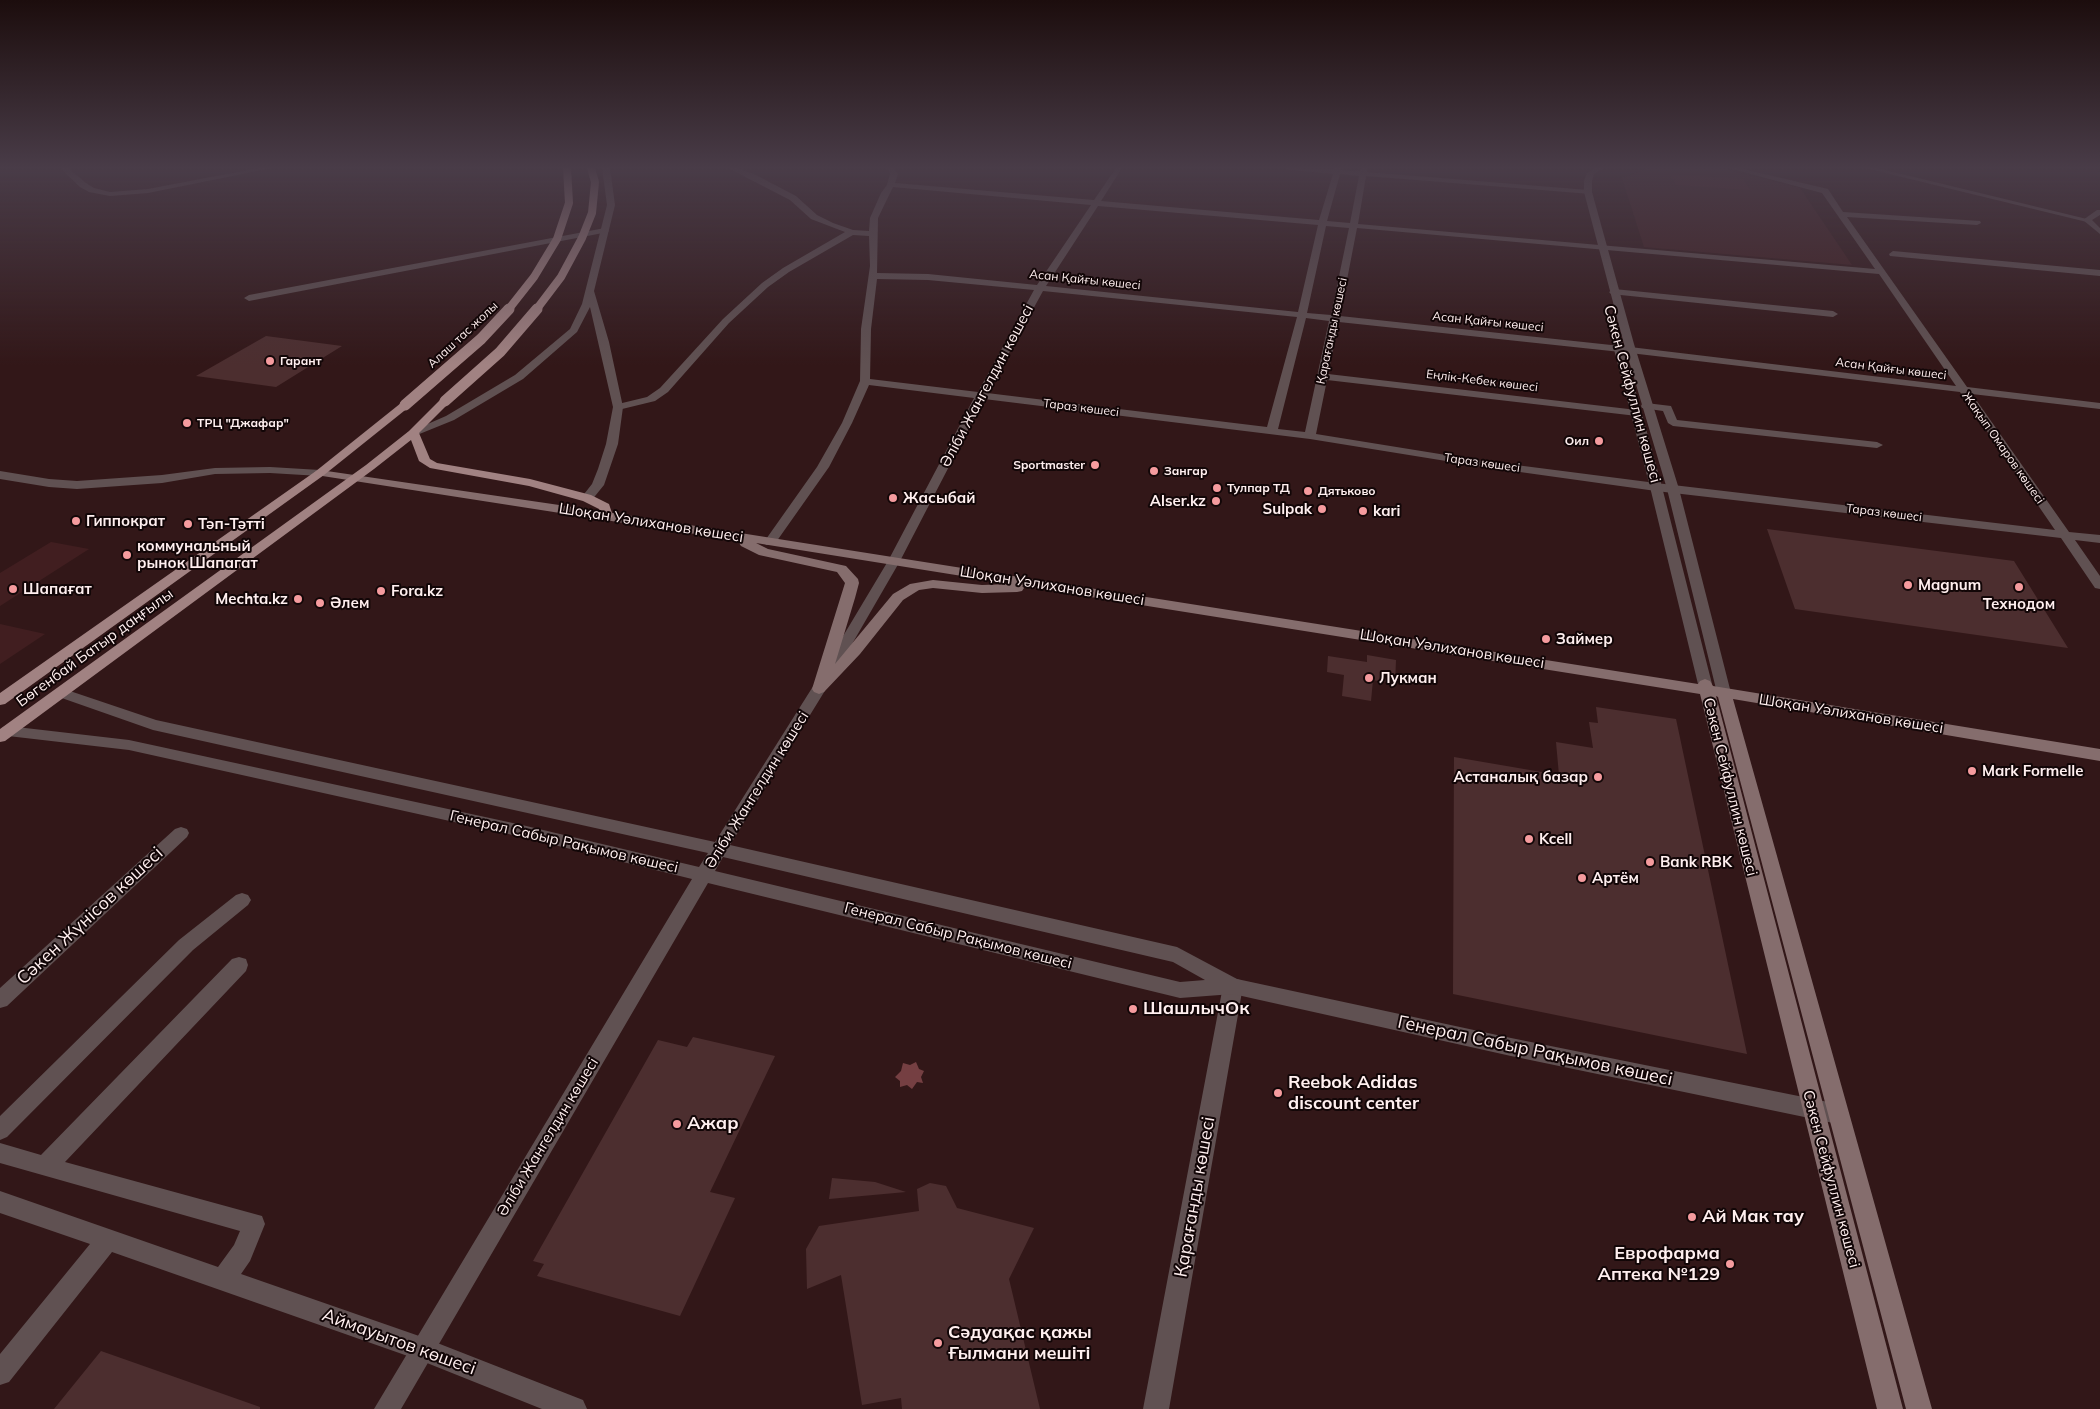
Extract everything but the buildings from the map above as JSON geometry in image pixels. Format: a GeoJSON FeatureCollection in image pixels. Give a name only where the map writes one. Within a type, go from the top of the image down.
{"type":"FeatureCollection","features":[{"type":"Feature","properties":{"kind":"main road","name":"Алаш тас жолы"},"geometry":{"type":"LineString","coordinates":[[405,405],[481,339],[513,305],[534,277],[559,234]]}},
{"type":"Feature","properties":{"kind":"main road","name":"Бөгенбай Батыр даңғылы"},"geometry":{"type":"LineString","coordinates":[[4,734],[355,478],[413,433],[445,401],[500,352],[533,314],[561,277],[584,234]]}},
{"type":"Feature","properties":{"kind":"main road","name":"Бөгенбай Батыр даңғылы"},"geometry":{"type":"LineString","coordinates":[[0,700],[320,473],[405,405]]}},
{"type":"Feature","properties":{"kind":"main road"},"geometry":{"type":"LineString","coordinates":[[413,433],[425,461],[434,466],[530,483],[587,498],[605,507],[607,516]]}},
{"type":"Feature","properties":{"kind":"main road","name":"Шоқан Уәлиханов көшесі"},"geometry":{"type":"LineString","coordinates":[[320,473],[607,516],[1711,689],[2100,756]]}},
{"type":"Feature","properties":{"kind":"main road"},"geometry":{"type":"LineString","coordinates":[[730,536],[764,552],[841,569],[850,579],[852,583],[848,598],[819,689]]}},
{"type":"Feature","properties":{"kind":"main road"},"geometry":{"type":"LineString","coordinates":[[819,689],[855,651],[898,597],[915,587],[933,584],[982,588],[1055,587]]}},
{"type":"Feature","properties":{"kind":"main road","name":"Сәкен Сейфуллин көшесі"},"geometry":{"type":"LineString","coordinates":[[1711,689],[1813,1109],[1890,1409]]}},
{"type":"Feature","properties":{"kind":"main road","name":"Сәкен Сейфуллин көшесі"},"geometry":{"type":"LineString","coordinates":[[1711,689],[1838,1114],[1919,1409]]}},
{"type":"Feature","properties":{"kind":"street"},"geometry":{"type":"LineString","coordinates":[[249,298],[585,234]]}},
{"type":"Feature","properties":{"kind":"street"},"geometry":{"type":"LineString","coordinates":[[413,433],[450,418],[519,377],[574,330],[585,311],[604,234]]}},
{"type":"Feature","properties":{"kind":"street"},"geometry":{"type":"LineString","coordinates":[[618,407],[652,399],[664,390],[726,320],[765,285],[827,245],[849,234]]}},
{"type":"Feature","properties":{"kind":"street"},"geometry":{"type":"LineString","coordinates":[[770,542],[823,467],[847,423],[865,381],[866,329],[872,276],[873,234]]}},
{"type":"Feature","properties":{"kind":"street","name":"Әліби Жангелдин көшесі"},"geometry":{"type":"LineString","coordinates":[[387,1409],[719,849],[819,689],[894,561],[980,395],[1040,288],[1076,234]]}},
{"type":"Feature","properties":{"kind":"street"},"geometry":{"type":"LineString","coordinates":[[1272,431],[1302,315],[1319,234]]}},
{"type":"Feature","properties":{"kind":"street","name":"Қарағанды көшесі"},"geometry":{"type":"LineString","coordinates":[[1310,436],[1352,234]]}},
{"type":"Feature","properties":{"kind":"street"},"geometry":{"type":"LineString","coordinates":[[1456,234],[1882,272]]}},
{"type":"Feature","properties":{"kind":"street","name":"Сәкен Сейфуллин көшесі"},"geometry":{"type":"LineString","coordinates":[[1595,234],[1619,349],[1711,689]]}},
{"type":"Feature","properties":{"kind":"street","name":"Жақып Омаров көшесі"},"geometry":{"type":"LineString","coordinates":[[1855,234],[2100,585]]}},
{"type":"Feature","properties":{"kind":"street","name":"Сәкен Сейфуллин көшесі"},"geometry":{"type":"LineString","coordinates":[[1598,246],[1614,292],[1646,406],[1673,489],[1711,689]]}},
{"type":"Feature","properties":{"kind":"street"},"geometry":{"type":"LineString","coordinates":[[1893,254],[2100,273]]}},
{"type":"Feature","properties":{"kind":"street","name":"Асан Қайғы көшесі"},"geometry":{"type":"LineString","coordinates":[[872,276],[928,277],[1302,315],[1630,350],[2100,406]]}},
{"type":"Feature","properties":{"kind":"street"},"geometry":{"type":"LineString","coordinates":[[587,498],[598,485],[604,469],[612,444],[618,407],[604,342],[590,292]]}},
{"type":"Feature","properties":{"kind":"street","name":"Сәкен Сейфуллин көшесі"},"geometry":{"type":"LineString","coordinates":[[1614,292],[1833,314]]}},
{"type":"Feature","properties":{"kind":"street","name":"Еңлік-Кебек көшесі"},"geometry":{"type":"LineString","coordinates":[[1323,376],[1637,413]]}},
{"type":"Feature","properties":{"kind":"street","name":"Тараз көшесі"},"geometry":{"type":"LineString","coordinates":[[865,381],[1310,436],[1477,463],[1656,487],[2100,539]]}},
{"type":"Feature","properties":{"kind":"street"},"geometry":{"type":"LineString","coordinates":[[1646,406],[1667,408],[1673,423],[1877,445]]}},
{"type":"Feature","properties":{"kind":"street","name":"Шоқан Уәлиханов көшесі"},"geometry":{"type":"LineString","coordinates":[[0,474],[77,485],[162,479],[225,470],[320,473]]}},
{"type":"Feature","properties":{"kind":"street","name":"Генерал Сабыр Рақымов көшесі"},"geometry":{"type":"LineString","coordinates":[[61,693],[153,725],[719,849],[1177,955],[1233,986],[1511,1047],[1838,1114]]}},
{"type":"Feature","properties":{"kind":"street"},"geometry":{"type":"LineString","coordinates":[[129,745],[153,725]]}},
{"type":"Feature","properties":{"kind":"street","name":"Генерал Сабыр Рақымов көшесі"},"geometry":{"type":"LineString","coordinates":[[4,734],[129,745],[522,831],[1180,990],[1233,986]]}},
{"type":"Feature","properties":{"kind":"street","name":"Сәкен Жүнісов көшесі"},"geometry":{"type":"LineString","coordinates":[[0,1000],[181,833]]}},
{"type":"Feature","properties":{"kind":"street"},"geometry":{"type":"LineString","coordinates":[[0,1130],[186,945],[242,900]]}},
{"type":"Feature","properties":{"kind":"street"},"geometry":{"type":"LineString","coordinates":[[45,1168],[239,964]]}},
{"type":"Feature","properties":{"kind":"street","name":"Қарағанды көшесі"},"geometry":{"type":"LineString","coordinates":[[1156,1409],[1233,986]]}},
{"type":"Feature","properties":{"kind":"street"},"geometry":{"type":"LineString","coordinates":[[0,1153],[45,1168],[254,1224],[242,1253],[223,1280]]}},
{"type":"Feature","properties":{"kind":"street","name":"Аймауытов көшесі"},"geometry":{"type":"LineString","coordinates":[[0,1202],[422,1349],[574,1409]]}},
{"type":"Feature","properties":{"kind":"street"},"geometry":{"type":"LineString","coordinates":[[0,1373],[108,1240]]}},
{"type":"Feature","properties":{"kind":"shaded area"},"geometry":{"type":"Polygon","coordinates":[[[1640,234],[1831,234],[1852,265],[1644,247],[1640,234]]]}},
{"type":"Feature","properties":{"kind":"shaded area","name":"Шапағат"},"geometry":{"type":"Polygon","coordinates":[[[51,542],[89,549],[0,606],[0,573],[51,542]]]}},
{"type":"Feature","properties":{"kind":"shaded area","name":"Шапағат"},"geometry":{"type":"Polygon","coordinates":[[[0,624],[45,634],[0,664],[0,624]]]}},
{"type":"Feature","properties":{"kind":"shaded area"},"geometry":{"type":"Polygon","coordinates":[[[916,1062],[919,1069],[924,1071],[921,1077],[923,1083],[917,1082],[912,1089],[907,1085],[900,1087],[900,1081],[895,1077],[901,1071],[903,1063],[910,1065],[916,1062]]]}},
{"type":"Feature","properties":{"kind":"place","name":"Гарант"},"geometry":{"type":"Point","coordinates":[270,361]}},
{"type":"Feature","properties":{"kind":"place","name":"ТРЦ \"Джафар\""},"geometry":{"type":"Point","coordinates":[187,423]}},
{"type":"Feature","properties":{"kind":"place","name":"Оил"},"geometry":{"type":"Point","coordinates":[1599,441]}},
{"type":"Feature","properties":{"kind":"place","name":"Sportmaster"},"geometry":{"type":"Point","coordinates":[1095,465]}},
{"type":"Feature","properties":{"kind":"place","name":"Зангар"},"geometry":{"type":"Point","coordinates":[1154,471]}},
{"type":"Feature","properties":{"kind":"place","name":"Тулпар ТД"},"geometry":{"type":"Point","coordinates":[1217,488]}},
{"type":"Feature","properties":{"kind":"place","name":"Дятьково"},"geometry":{"type":"Point","coordinates":[1308,491]}},
{"type":"Feature","properties":{"kind":"place","name":"Жасыбай"},"geometry":{"type":"Point","coordinates":[893,498]}},
{"type":"Feature","properties":{"kind":"place","name":"Alser.kz"},"geometry":{"type":"Point","coordinates":[1216,501]}},
{"type":"Feature","properties":{"kind":"place","name":"Sulpak"},"geometry":{"type":"Point","coordinates":[1322,509]}},
{"type":"Feature","properties":{"kind":"place","name":"kari"},"geometry":{"type":"Point","coordinates":[1363,511]}},
{"type":"Feature","properties":{"kind":"place","name":"Гиппократ"},"geometry":{"type":"Point","coordinates":[76,521]}},
{"type":"Feature","properties":{"kind":"place","name":"Тәп-Тәтті"},"geometry":{"type":"Point","coordinates":[188,524]}},
{"type":"Feature","properties":{"kind":"place","name":"коммунальный рынок Шапагат"},"geometry":{"type":"Point","coordinates":[127,555]}},
{"type":"Feature","properties":{"kind":"place","name":"Magnum"},"geometry":{"type":"Point","coordinates":[1908,585]}},
{"type":"Feature","properties":{"kind":"place","name":"Технодом"},"geometry":{"type":"Point","coordinates":[2019,587]}},
{"type":"Feature","properties":{"kind":"place","name":"Шапағат"},"geometry":{"type":"Point","coordinates":[13,589]}},
{"type":"Feature","properties":{"kind":"place","name":"Fora.kz"},"geometry":{"type":"Point","coordinates":[381,591]}},
{"type":"Feature","properties":{"kind":"place","name":"Mechta.kz"},"geometry":{"type":"Point","coordinates":[298,599]}},
{"type":"Feature","properties":{"kind":"place","name":"Әлем"},"geometry":{"type":"Point","coordinates":[320,603]}},
{"type":"Feature","properties":{"kind":"place","name":"Займер"},"geometry":{"type":"Point","coordinates":[1546,639]}},
{"type":"Feature","properties":{"kind":"place","name":"Лукман"},"geometry":{"type":"Point","coordinates":[1369,678]}},
{"type":"Feature","properties":{"kind":"place","name":"Mark Formelle"},"geometry":{"type":"Point","coordinates":[1972,771]}},
{"type":"Feature","properties":{"kind":"place","name":"Астаналық базар"},"geometry":{"type":"Point","coordinates":[1598,777]}},
{"type":"Feature","properties":{"kind":"place","name":"Kcell"},"geometry":{"type":"Point","coordinates":[1529,839]}},
{"type":"Feature","properties":{"kind":"place","name":"Bank RBK"},"geometry":{"type":"Point","coordinates":[1650,862]}},
{"type":"Feature","properties":{"kind":"place","name":"Артём"},"geometry":{"type":"Point","coordinates":[1582,878]}},
{"type":"Feature","properties":{"kind":"place","name":"ШашлычОк"},"geometry":{"type":"Point","coordinates":[1133,1009]}},
{"type":"Feature","properties":{"kind":"place","name":"Reebok Adidas discount center"},"geometry":{"type":"Point","coordinates":[1278,1093]}},
{"type":"Feature","properties":{"kind":"place","name":"Ажар"},"geometry":{"type":"Point","coordinates":[677,1124]}},
{"type":"Feature","properties":{"kind":"place","name":"Ай Мак тау"},"geometry":{"type":"Point","coordinates":[1692,1217]}},
{"type":"Feature","properties":{"kind":"place","name":"Еврофарма Аптека №129"},"geometry":{"type":"Point","coordinates":[1730,1264]}},
{"type":"Feature","properties":{"kind":"place","name":"Сәдуақас қажы Ғылмани мешіті"},"geometry":{"type":"Point","coordinates":[938,1343]}}]}
